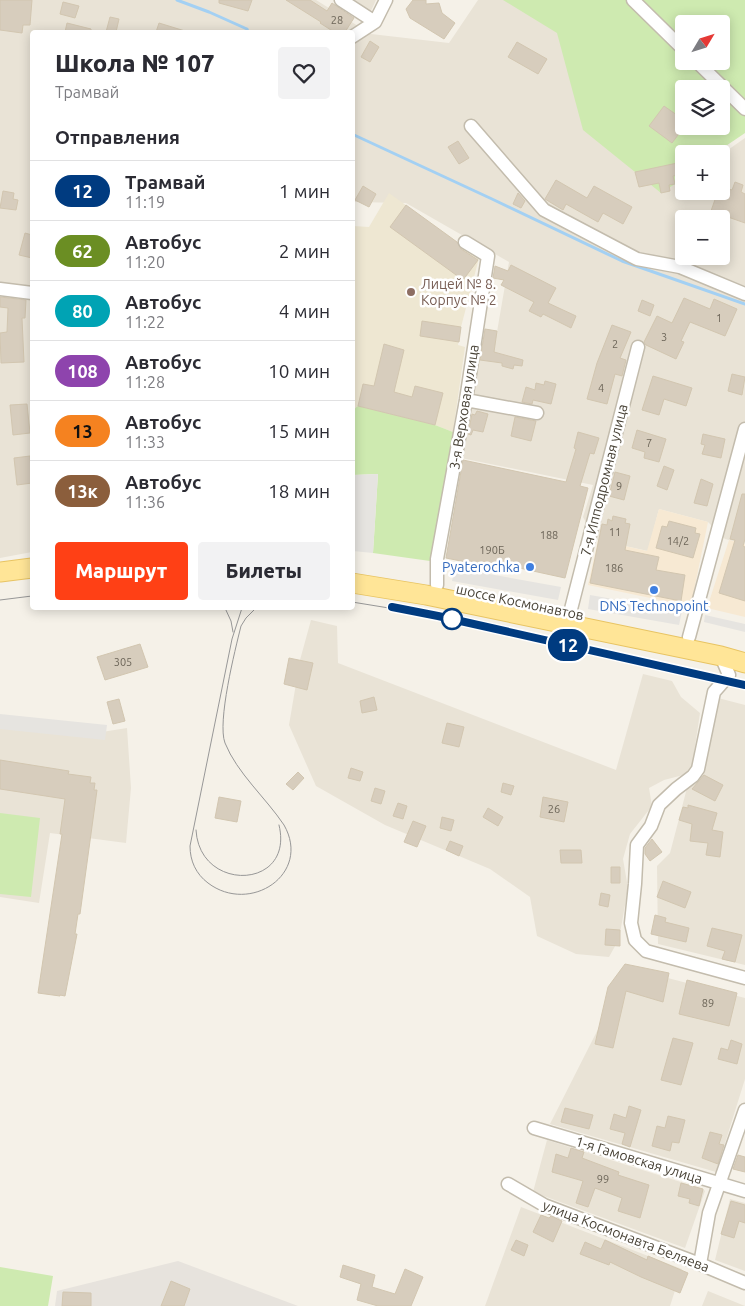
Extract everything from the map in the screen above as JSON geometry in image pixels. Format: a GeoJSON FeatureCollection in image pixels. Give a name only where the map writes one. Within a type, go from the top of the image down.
{"type":"FeatureCollection","features":[{"type":"Feature","properties":{"kind":"main road"},"geometry":{"type":"LineString","coordinates":[[0,572],[30,568]]}},
{"type":"Feature","properties":{"kind":"main road","name":"шоссе Космонавтов"},"geometry":{"type":"LineString","coordinates":[[355,575],[437,585],[745,649]]}},
{"type":"Feature","properties":{"kind":"main road"},"geometry":{"type":"LineString","coordinates":[[0,584],[30,579]]}},
{"type":"Feature","properties":{"kind":"main road","name":"шоссе Космонавтов"},"geometry":{"type":"LineString","coordinates":[[355,583],[426,595],[722,656],[745,663]]}},
{"type":"Feature","properties":{"kind":"street"},"geometry":{"type":"LineString","coordinates":[[341,0],[375,22]]}},
{"type":"Feature","properties":{"kind":"street"},"geometry":{"type":"LineString","coordinates":[[355,35],[375,22],[386,0]]}},
{"type":"Feature","properties":{"kind":"street"},"geometry":{"type":"LineString","coordinates":[[633,0],[675,41]]}},
{"type":"Feature","properties":{"kind":"street"},"geometry":{"type":"LineString","coordinates":[[705,70],[745,109]]}},
{"type":"Feature","properties":{"kind":"street"},"geometry":{"type":"LineString","coordinates":[[471,126],[544,210],[636,259],[680,267],[745,294]]}},
{"type":"Feature","properties":{"kind":"street","name":"3-я Верховая улица"},"geometry":{"type":"LineString","coordinates":[[437,585],[438,559],[466,400],[488,256],[465,242]]}},
{"type":"Feature","properties":{"kind":"street"},"geometry":{"type":"LineString","coordinates":[[0,288],[30,293]]}},
{"type":"Feature","properties":{"kind":"street","name":"7-я Ипподромная улица"},"geometry":{"type":"LineString","coordinates":[[570,613],[638,347]]}},
{"type":"Feature","properties":{"kind":"street"},"geometry":{"type":"LineString","coordinates":[[466,400],[536,413]]}},
{"type":"Feature","properties":{"kind":"street"},"geometry":{"type":"LineString","coordinates":[[690,637],[745,429]]}},
{"type":"Feature","properties":{"kind":"street"},"geometry":{"type":"LineString","coordinates":[[722,656],[729,675],[714,692],[698,769],[693,776],[659,805],[651,826],[637,845],[631,923],[635,940],[646,951],[745,978]]}},
{"type":"Feature","properties":{"kind":"street"},"geometry":{"type":"LineString","coordinates":[[700,1264],[709,1213],[745,1110]]}},
{"type":"Feature","properties":{"kind":"street","name":"1-я Гамовская улица"},"geometry":{"type":"LineString","coordinates":[[534,1128],[719,1184],[745,1190]]}},
{"type":"Feature","properties":{"kind":"street","name":"улица Космонавта Беляева"},"geometry":{"type":"LineString","coordinates":[[508,1184],[544,1204],[745,1283]]}},
{"type":"Feature","properties":{"kind":"shaded area"},"geometry":{"type":"Polygon","coordinates":[[[0,0],[316,0],[371,34],[449,43],[478,0],[521,0],[675,118],[675,135],[697,135],[710,145],[675,145],[675,200],[730,200],[730,148],[745,138],[745,544],[725,539],[708,522],[659,509],[648,551],[598,540],[583,517],[593,485],[461,458],[475,359],[492,361],[509,262],[406,203],[355,202],[355,30],[30,30],[30,552],[0,558],[0,0]]]}},
{"type":"Feature","properties":{"kind":"shaded area"},"geometry":{"type":"Polygon","coordinates":[[[344,0],[376,0],[369,15],[344,0]]]}},
{"type":"Feature","properties":{"kind":"shaded area","name":"Лицей № 8. Корпус № 2"},"geometry":{"type":"Polygon","coordinates":[[[389,193],[479,258],[458,345],[465,347],[453,432],[435,425],[355,410],[355,226],[369,227],[389,193]]]}},
{"type":"Feature","properties":{"kind":"shaded area"},"geometry":{"type":"Polygon","coordinates":[[[378,474],[373,553],[355,551],[355,475],[378,474]]]}},
{"type":"Feature","properties":{"kind":"shaded area"},"geometry":{"type":"Polygon","coordinates":[[[659,509],[708,522],[691,605],[588,585],[598,540],[647,551],[659,509]]]}},
{"type":"Feature","properties":{"kind":"shaded area"},"geometry":{"type":"Polygon","coordinates":[[[729,540],[745,544],[745,617],[707,608],[729,540]]]}},
{"type":"Feature","properties":{"kind":"shaded area"},"geometry":{"type":"Polygon","coordinates":[[[455,568],[561,587],[558,600],[452,581],[455,568]]]}},
{"type":"Feature","properties":{"kind":"shaded area"},"geometry":{"type":"Polygon","coordinates":[[[590,595],[682,611],[679,625],[588,609],[590,595]]]}},
{"type":"Feature","properties":{"kind":"shaded area"},"geometry":{"type":"Polygon","coordinates":[[[705,615],[745,624],[745,632],[704,622],[705,615]]]}},
{"type":"Feature","properties":{"kind":"shaded area"},"geometry":{"type":"Polygon","coordinates":[[[311,620],[337,626],[338,663],[616,770],[643,674],[672,681],[681,697],[700,713],[691,773],[664,780],[649,788],[652,806],[630,834],[623,859],[628,888],[619,939],[609,957],[576,954],[537,936],[530,897],[490,869],[385,825],[316,786],[289,725],[300,660],[311,620]]]}},
{"type":"Feature","properties":{"kind":"shaded area"},"geometry":{"type":"Polygon","coordinates":[[[718,698],[745,705],[745,965],[658,944],[657,866],[670,853],[687,788],[718,698]]]}},
{"type":"Feature","properties":{"kind":"shaded area"},"geometry":{"type":"Polygon","coordinates":[[[0,714],[107,725],[105,740],[0,729],[0,714]]]}},
{"type":"Feature","properties":{"kind":"shaded area"},"geometry":{"type":"Polygon","coordinates":[[[0,723],[83,735],[127,728],[131,788],[126,843],[50,833],[39,903],[0,897],[0,723]]]}},
{"type":"Feature","properties":{"kind":"shaded area"},"geometry":{"type":"Polygon","coordinates":[[[629,968],[745,998],[745,1079],[716,1172],[550,1124],[629,968]]]}},
{"type":"Feature","properties":{"kind":"shaded area"},"geometry":{"type":"Polygon","coordinates":[[[547,1140],[703,1189],[705,1191],[685,1248],[533,1192],[547,1140]]]}},
{"type":"Feature","properties":{"kind":"shaded area"},"geometry":{"type":"Polygon","coordinates":[[[730,1199],[745,1203],[745,1271],[715,1260],[730,1199]]]}},
{"type":"Feature","properties":{"kind":"shaded area"},"geometry":{"type":"Polygon","coordinates":[[[521,1207],[682,1269],[670,1306],[485,1306],[521,1207]]]}},
{"type":"Feature","properties":{"kind":"shaded area"},"geometry":{"type":"Polygon","coordinates":[[[178,1261],[298,1306],[55,1306],[57,1291],[178,1261]]]}},
{"type":"Feature","properties":{"kind":"shaded area"},"geometry":{"type":"Polygon","coordinates":[[[708,1291],[745,1306],[702,1306],[708,1291]]]}},
{"type":"Feature","properties":{"kind":"green space"},"geometry":{"type":"Polygon","coordinates":[[[503,0],[745,0],[745,133],[727,145],[675,145],[675,184],[661,193],[583,130],[557,33],[503,0]]]}},
{"type":"Feature","properties":{"kind":"green space"},"geometry":{"type":"Polygon","coordinates":[[[358,406],[435,425],[453,432],[437,551],[430,561],[373,553],[378,474],[355,475],[355,408],[358,406]]]}},
{"type":"Feature","properties":{"kind":"green space"},"geometry":{"type":"Polygon","coordinates":[[[0,813],[40,818],[31,897],[0,894],[0,813]]]}},
{"type":"Feature","properties":{"kind":"green space"},"geometry":{"type":"Polygon","coordinates":[[[0,1267],[53,1276],[48,1306],[0,1306],[0,1267]]]}},
{"type":"Feature","properties":{"kind":"building"},"geometry":{"type":"Polygon","coordinates":[[[0,0],[32,0],[30,25],[23,25],[22,33],[0,30],[0,0]]]}},
{"type":"Feature","properties":{"kind":"building"},"geometry":{"type":"Polygon","coordinates":[[[219,0],[252,0],[248,11],[219,3],[219,0]]]}},
{"type":"Feature","properties":{"kind":"building"},"geometry":{"type":"Polygon","coordinates":[[[286,0],[310,0],[327,11],[332,3],[354,18],[346,30],[331,30],[286,0]]]}},
{"type":"Feature","properties":{"kind":"building"},"geometry":{"type":"Polygon","coordinates":[[[413,0],[426,0],[426,4],[439,3],[442,13],[455,23],[444,39],[410,18],[406,9],[413,0]]]}},
{"type":"Feature","properties":{"kind":"building"},"geometry":{"type":"Polygon","coordinates":[[[63,2],[79,6],[75,18],[60,14],[63,2]]]}},
{"type":"Feature","properties":{"kind":"building"},"geometry":{"type":"Polygon","coordinates":[[[110,17],[119,19],[116,30],[107,30],[110,17]]]}},
{"type":"Feature","properties":{"kind":"building"},"geometry":{"type":"Polygon","coordinates":[[[67,23],[91,29],[91,30],[65,30],[67,23]]]}},
{"type":"Feature","properties":{"kind":"building"},"geometry":{"type":"Polygon","coordinates":[[[159,23],[182,30],[157,30],[159,23]]]}},
{"type":"Feature","properties":{"kind":"building"},"geometry":{"type":"Polygon","coordinates":[[[370,41],[379,47],[370,62],[361,57],[370,41]]]}},
{"type":"Feature","properties":{"kind":"building"},"geometry":{"type":"Polygon","coordinates":[[[517,42],[547,59],[538,74],[508,57],[517,42]]]}},
{"type":"Feature","properties":{"kind":"building"},"geometry":{"type":"Polygon","coordinates":[[[664,106],[675,114],[675,135],[678,135],[672,143],[649,126],[664,106]]]}},
{"type":"Feature","properties":{"kind":"building"},"geometry":{"type":"Polygon","coordinates":[[[458,141],[469,158],[459,164],[448,147],[458,141]]]}},
{"type":"Feature","properties":{"kind":"building"},"geometry":{"type":"Polygon","coordinates":[[[675,163],[675,176],[673,176],[675,184],[669,185],[670,191],[661,193],[659,183],[639,187],[635,172],[675,163]]]}},
{"type":"Feature","properties":{"kind":"building"},"geometry":{"type":"Polygon","coordinates":[[[556,180],[587,198],[594,186],[632,207],[623,224],[603,213],[598,222],[566,204],[563,210],[545,199],[556,180]]]}},
{"type":"Feature","properties":{"kind":"building"},"geometry":{"type":"Polygon","coordinates":[[[735,182],[743,185],[741,192],[745,194],[745,223],[730,218],[730,210],[711,210],[715,200],[730,200],[730,189],[732,190],[735,182]]]}},
{"type":"Feature","properties":{"kind":"building"},"geometry":{"type":"Polygon","coordinates":[[[363,186],[376,194],[369,207],[355,200],[363,186]]]}},
{"type":"Feature","properties":{"kind":"building"},"geometry":{"type":"Polygon","coordinates":[[[3,191],[14,193],[13,199],[18,200],[16,210],[0,208],[3,191]]]}},
{"type":"Feature","properties":{"kind":"building"},"geometry":{"type":"Polygon","coordinates":[[[518,193],[525,201],[521,208],[513,204],[518,193]]]}},
{"type":"Feature","properties":{"kind":"building"},"geometry":{"type":"Polygon","coordinates":[[[406,205],[457,242],[461,249],[478,260],[463,280],[390,227],[406,205]]]}},
{"type":"Feature","properties":{"kind":"building"},"geometry":{"type":"Polygon","coordinates":[[[25,233],[30,234],[30,258],[19,255],[25,233]]]}},
{"type":"Feature","properties":{"kind":"building"},"geometry":{"type":"Polygon","coordinates":[[[511,265],[556,288],[548,303],[576,316],[571,328],[543,314],[541,317],[529,311],[534,302],[501,285],[504,280],[493,278],[495,266],[508,271],[511,265]]]}},
{"type":"Feature","properties":{"kind":"building"},"geometry":{"type":"Polygon","coordinates":[[[0,297],[26,300],[25,318],[22,318],[24,362],[1,363],[0,333],[7,332],[8,308],[0,307],[0,297]]]}},
{"type":"Feature","properties":{"kind":"building"},"geometry":{"type":"Polygon","coordinates":[[[684,298],[710,309],[714,299],[737,309],[725,336],[690,322],[681,341],[684,342],[676,359],[646,345],[644,342],[657,316],[672,323],[684,298]]]}},
{"type":"Feature","properties":{"kind":"building"},"geometry":{"type":"Polygon","coordinates":[[[642,300],[654,305],[650,316],[638,311],[642,300]]]}},
{"type":"Feature","properties":{"kind":"building"},"geometry":{"type":"Polygon","coordinates":[[[422,321],[461,327],[459,342],[420,336],[422,321]]]}},
{"type":"Feature","properties":{"kind":"building"},"geometry":{"type":"Polygon","coordinates":[[[612,325],[631,332],[620,358],[626,360],[622,376],[615,374],[607,404],[587,399],[597,363],[612,325]]]}},
{"type":"Feature","properties":{"kind":"building"},"geometry":{"type":"Polygon","coordinates":[[[485,329],[497,331],[494,352],[523,360],[522,366],[514,365],[513,369],[502,366],[502,363],[480,360],[485,329]]]}},
{"type":"Feature","properties":{"kind":"building"},"geometry":{"type":"Polygon","coordinates":[[[384,344],[404,350],[394,392],[412,397],[415,386],[443,393],[435,425],[358,406],[363,384],[374,386],[384,344]]]}},
{"type":"Feature","properties":{"kind":"building"},"geometry":{"type":"Polygon","coordinates":[[[732,374],[745,377],[742,395],[728,391],[732,374]]]}},
{"type":"Feature","properties":{"kind":"building"},"geometry":{"type":"Polygon","coordinates":[[[653,376],[692,388],[686,406],[664,399],[659,415],[642,410],[653,376]]]}},
{"type":"Feature","properties":{"kind":"building"},"geometry":{"type":"Polygon","coordinates":[[[545,381],[556,384],[551,404],[533,400],[532,404],[522,402],[526,387],[535,390],[536,383],[544,385],[545,381]]]}},
{"type":"Feature","properties":{"kind":"building"},"geometry":{"type":"Polygon","coordinates":[[[27,404],[30,433],[13,435],[10,405],[27,404]]]}},
{"type":"Feature","properties":{"kind":"building"},"geometry":{"type":"Polygon","coordinates":[[[477,411],[488,414],[483,432],[473,430],[471,435],[468,434],[472,414],[475,415],[477,411]]]}},
{"type":"Feature","properties":{"kind":"building"},"geometry":{"type":"Polygon","coordinates":[[[515,417],[536,421],[531,441],[511,436],[515,417]]]}},
{"type":"Feature","properties":{"kind":"building"},"geometry":{"type":"Polygon","coordinates":[[[637,430],[666,439],[659,462],[644,458],[645,452],[632,448],[637,430]]]}},
{"type":"Feature","properties":{"kind":"building"},"geometry":{"type":"Polygon","coordinates":[[[578,432],[599,438],[594,454],[590,453],[580,486],[588,488],[565,578],[501,564],[500,569],[446,558],[463,460],[566,482],[576,449],[574,448],[578,432]]]}},
{"type":"Feature","properties":{"kind":"building"},"geometry":{"type":"Polygon","coordinates":[[[703,434],[725,439],[721,458],[702,454],[705,445],[701,444],[703,434]]]}},
{"type":"Feature","properties":{"kind":"building"},"geometry":{"type":"Polygon","coordinates":[[[30,456],[30,483],[17,485],[14,458],[30,456]]]}},
{"type":"Feature","properties":{"kind":"building"},"geometry":{"type":"Polygon","coordinates":[[[664,466],[674,470],[667,490],[657,486],[664,466]]]}},
{"type":"Feature","properties":{"kind":"building"},"geometry":{"type":"Polygon","coordinates":[[[615,472],[630,476],[624,500],[609,496],[615,472]]]}},
{"type":"Feature","properties":{"kind":"building"},"geometry":{"type":"Polygon","coordinates":[[[701,479],[713,484],[707,506],[694,503],[701,479]]]}},
{"type":"Feature","properties":{"kind":"building"},"geometry":{"type":"Polygon","coordinates":[[[742,494],[745,494],[745,539],[743,546],[745,547],[745,601],[719,593],[735,540],[730,539],[742,494]]]}},
{"type":"Feature","properties":{"kind":"building"},"geometry":{"type":"Polygon","coordinates":[[[613,516],[626,519],[625,523],[630,524],[625,550],[659,557],[656,570],[685,575],[681,601],[590,583],[602,524],[607,525],[608,519],[612,521],[613,516]]]}},
{"type":"Feature","properties":{"kind":"building"},"geometry":{"type":"Polygon","coordinates":[[[669,521],[696,528],[695,533],[700,534],[693,558],[656,548],[662,526],[667,527],[669,521]]]}},
{"type":"Feature","properties":{"kind":"building"},"geometry":{"type":"Polygon","coordinates":[[[140,644],[148,667],[105,680],[97,657],[140,644]]]}},
{"type":"Feature","properties":{"kind":"building"},"geometry":{"type":"Polygon","coordinates":[[[289,658],[313,663],[307,690],[284,684],[289,658]]]}},
{"type":"Feature","properties":{"kind":"building"},"geometry":{"type":"Polygon","coordinates":[[[374,697],[377,710],[362,713],[360,701],[374,697]]]}},
{"type":"Feature","properties":{"kind":"building"},"geometry":{"type":"Polygon","coordinates":[[[119,699],[125,721],[113,724],[107,702],[119,699]]]}},
{"type":"Feature","properties":{"kind":"building"},"geometry":{"type":"Polygon","coordinates":[[[447,723],[464,727],[459,747],[442,743],[447,723]]]}},
{"type":"Feature","properties":{"kind":"building"},"geometry":{"type":"Polygon","coordinates":[[[0,760],[69,771],[68,774],[91,777],[90,783],[95,783],[94,790],[97,790],[80,914],[78,914],[75,934],[77,934],[65,996],[38,993],[62,834],[60,834],[65,799],[0,789],[0,760]]]}},
{"type":"Feature","properties":{"kind":"building"},"geometry":{"type":"Polygon","coordinates":[[[351,768],[363,772],[360,781],[348,778],[351,768]]]}},
{"type":"Feature","properties":{"kind":"building"},"geometry":{"type":"Polygon","coordinates":[[[298,772],[304,778],[293,790],[286,784],[298,772]]]}},
{"type":"Feature","properties":{"kind":"building"},"geometry":{"type":"Polygon","coordinates":[[[704,775],[723,785],[715,801],[692,789],[704,775]]]}},
{"type":"Feature","properties":{"kind":"building"},"geometry":{"type":"Polygon","coordinates":[[[503,783],[514,786],[511,795],[501,792],[503,783]]]}},
{"type":"Feature","properties":{"kind":"building"},"geometry":{"type":"Polygon","coordinates":[[[375,788],[385,791],[381,804],[371,801],[375,788]]]}},
{"type":"Feature","properties":{"kind":"building"},"geometry":{"type":"Polygon","coordinates":[[[219,797],[241,801],[237,822],[215,818],[219,797]]]}},
{"type":"Feature","properties":{"kind":"building"},"geometry":{"type":"Polygon","coordinates":[[[543,797],[568,802],[564,822],[540,817],[543,797]]]}},
{"type":"Feature","properties":{"kind":"building"},"geometry":{"type":"Polygon","coordinates":[[[398,803],[407,806],[403,819],[393,816],[398,803]]]}},
{"type":"Feature","properties":{"kind":"building"},"geometry":{"type":"Polygon","coordinates":[[[688,805],[717,813],[712,830],[723,832],[720,857],[706,855],[708,843],[690,841],[692,824],[679,820],[683,807],[688,808],[688,805]]]}},
{"type":"Feature","properties":{"kind":"building"},"geometry":{"type":"Polygon","coordinates":[[[488,808],[503,817],[498,826],[483,817],[488,808]]]}},
{"type":"Feature","properties":{"kind":"building"},"geometry":{"type":"Polygon","coordinates":[[[442,817],[454,820],[451,831],[440,828],[442,817]]]}},
{"type":"Feature","properties":{"kind":"building"},"geometry":{"type":"Polygon","coordinates":[[[413,821],[426,826],[417,847],[404,842],[413,821]]]}},
{"type":"Feature","properties":{"kind":"building"},"geometry":{"type":"Polygon","coordinates":[[[652,839],[662,852],[650,861],[645,854],[645,848],[652,839]]]}},
{"type":"Feature","properties":{"kind":"building"},"geometry":{"type":"Polygon","coordinates":[[[450,841],[463,846],[459,856],[446,850],[450,841]]]}},
{"type":"Feature","properties":{"kind":"building"},"geometry":{"type":"Polygon","coordinates":[[[560,850],[581,850],[582,863],[561,863],[560,850]]]}},
{"type":"Feature","properties":{"kind":"building"},"geometry":{"type":"Polygon","coordinates":[[[611,867],[620,867],[620,883],[611,883],[611,867]]]}},
{"type":"Feature","properties":{"kind":"building"},"geometry":{"type":"Polygon","coordinates":[[[663,881],[691,892],[685,908],[657,897],[663,881]]]}},
{"type":"Feature","properties":{"kind":"building"},"geometry":{"type":"Polygon","coordinates":[[[601,893],[610,895],[608,907],[599,905],[601,893]]]}},
{"type":"Feature","properties":{"kind":"building"},"geometry":{"type":"Polygon","coordinates":[[[655,915],[666,918],[665,922],[689,928],[686,942],[651,934],[655,915]]]}},
{"type":"Feature","properties":{"kind":"building"},"geometry":{"type":"Polygon","coordinates":[[[712,928],[742,935],[735,962],[722,959],[725,951],[707,946],[712,928]]]}},
{"type":"Feature","properties":{"kind":"building"},"geometry":{"type":"Polygon","coordinates":[[[606,929],[620,930],[620,946],[605,945],[606,929]]]}},
{"type":"Feature","properties":{"kind":"building"},"geometry":{"type":"Polygon","coordinates":[[[625,964],[669,973],[663,1002],[626,991],[613,1048],[595,1044],[608,987],[625,964]]]}},
{"type":"Feature","properties":{"kind":"building"},"geometry":{"type":"Polygon","coordinates":[[[687,980],[737,993],[729,1026],[679,1014],[687,980]]]}},
{"type":"Feature","properties":{"kind":"building"},"geometry":{"type":"Polygon","coordinates":[[[673,1038],[693,1043],[681,1085],[661,1080],[673,1038]]]}},
{"type":"Feature","properties":{"kind":"building"},"geometry":{"type":"Polygon","coordinates":[[[731,1040],[742,1044],[737,1064],[718,1059],[721,1048],[728,1050],[731,1040]]]}},
{"type":"Feature","properties":{"kind":"building"},"geometry":{"type":"Polygon","coordinates":[[[629,1106],[641,1110],[630,1147],[622,1144],[625,1133],[610,1129],[614,1114],[626,1118],[629,1106]]]}},
{"type":"Feature","properties":{"kind":"building"},"geometry":{"type":"Polygon","coordinates":[[[565,1108],[593,1115],[589,1129],[561,1122],[565,1108]]]}},
{"type":"Feature","properties":{"kind":"building"},"geometry":{"type":"Polygon","coordinates":[[[668,1116],[685,1120],[679,1143],[672,1142],[670,1151],[652,1146],[657,1126],[665,1128],[668,1116]]]}},
{"type":"Feature","properties":{"kind":"building"},"geometry":{"type":"Polygon","coordinates":[[[710,1132],[722,1135],[719,1144],[724,1145],[718,1164],[702,1158],[710,1132]]]}},
{"type":"Feature","properties":{"kind":"building"},"geometry":{"type":"Polygon","coordinates":[[[571,1148],[584,1152],[582,1158],[619,1172],[618,1175],[649,1185],[640,1218],[618,1211],[622,1198],[595,1188],[588,1207],[576,1203],[583,1181],[552,1172],[556,1154],[568,1158],[571,1148]]]}},
{"type":"Feature","properties":{"kind":"building"},"geometry":{"type":"Polygon","coordinates":[[[738,1155],[745,1157],[745,1172],[733,1169],[738,1155]]]}},
{"type":"Feature","properties":{"kind":"building"},"geometry":{"type":"Polygon","coordinates":[[[681,1183],[703,1189],[699,1206],[689,1203],[690,1199],[678,1196],[681,1183]]]}},
{"type":"Feature","properties":{"kind":"building"},"geometry":{"type":"Polygon","coordinates":[[[731,1201],[745,1205],[745,1223],[739,1221],[734,1238],[721,1234],[731,1201]]]}},
{"type":"Feature","properties":{"kind":"building"},"geometry":{"type":"Polygon","coordinates":[[[541,1215],[549,1218],[551,1216],[562,1221],[553,1242],[533,1232],[541,1215]]]}},
{"type":"Feature","properties":{"kind":"building"},"geometry":{"type":"Polygon","coordinates":[[[516,1240],[528,1245],[524,1256],[511,1250],[516,1240]]]}},
{"type":"Feature","properties":{"kind":"building"},"geometry":{"type":"Polygon","coordinates":[[[605,1240],[647,1260],[648,1256],[688,1273],[680,1293],[610,1262],[609,1265],[580,1254],[585,1242],[601,1249],[605,1240]]]}},
{"type":"Feature","properties":{"kind":"building"},"geometry":{"type":"Polygon","coordinates":[[[343,1265],[375,1275],[372,1287],[395,1294],[405,1269],[423,1277],[411,1306],[378,1306],[357,1300],[361,1284],[340,1277],[343,1265]]]}},
{"type":"Feature","properties":{"kind":"building"},"geometry":{"type":"Polygon","coordinates":[[[171,1281],[190,1289],[184,1306],[161,1306],[171,1281]]]}},
{"type":"Feature","properties":{"kind":"building"},"geometry":{"type":"Polygon","coordinates":[[[63,1292],[91,1293],[91,1306],[62,1306],[63,1292]]]}},
{"type":"Feature","properties":{"kind":"waterway"},"geometry":{"type":"LineString","coordinates":[[177,0],[209,12],[247,30]]}},
{"type":"Feature","properties":{"kind":"waterway"},"geometry":{"type":"LineString","coordinates":[[355,135],[622,261],[745,304]]}},
{"type":"Feature","properties":{"kind":"tram line"},"geometry":{"type":"LineString","coordinates":[[0,600],[30,596]]}},
{"type":"Feature","properties":{"kind":"tram line"},"geometry":{"type":"LineString","coordinates":[[355,602],[438,616],[745,685]]}},
{"type":"Feature","properties":{"kind":"tram line","name":"12"},"geometry":{"type":"LineString","coordinates":[[392,607],[745,685]]}},
{"type":"Feature","properties":{"kind":"tram line"},"geometry":{"type":"LineString","coordinates":[[226,610],[233,632]]}},
{"type":"Feature","properties":{"kind":"tram line"},"geometry":{"type":"LineString","coordinates":[[241,610],[232,639],[190,846],[191,857],[200,876],[224,892],[242,894],[258,892],[272,884],[283,873],[290,859],[290,843],[284,825],[237,765],[225,743],[223,733],[225,703],[241,626],[254,610]]}},
{"type":"Feature","properties":{"kind":"tram line"},"geometry":{"type":"LineString","coordinates":[[196,830],[201,851],[212,865],[228,873],[245,876],[261,872],[273,862],[280,846],[279,825]]}},
{"type":"Feature","properties":{"kind":"place","name":"Лицей № 8. Корпус № 2"},"geometry":{"type":"Point","coordinates":[411,292]}},
{"type":"Feature","properties":{"kind":"place","name":"Pyaterochka"},"geometry":{"type":"Point","coordinates":[530,567]}},
{"type":"Feature","properties":{"kind":"place","name":"DNS Technopoint"},"geometry":{"type":"Point","coordinates":[654,590]}}]}
